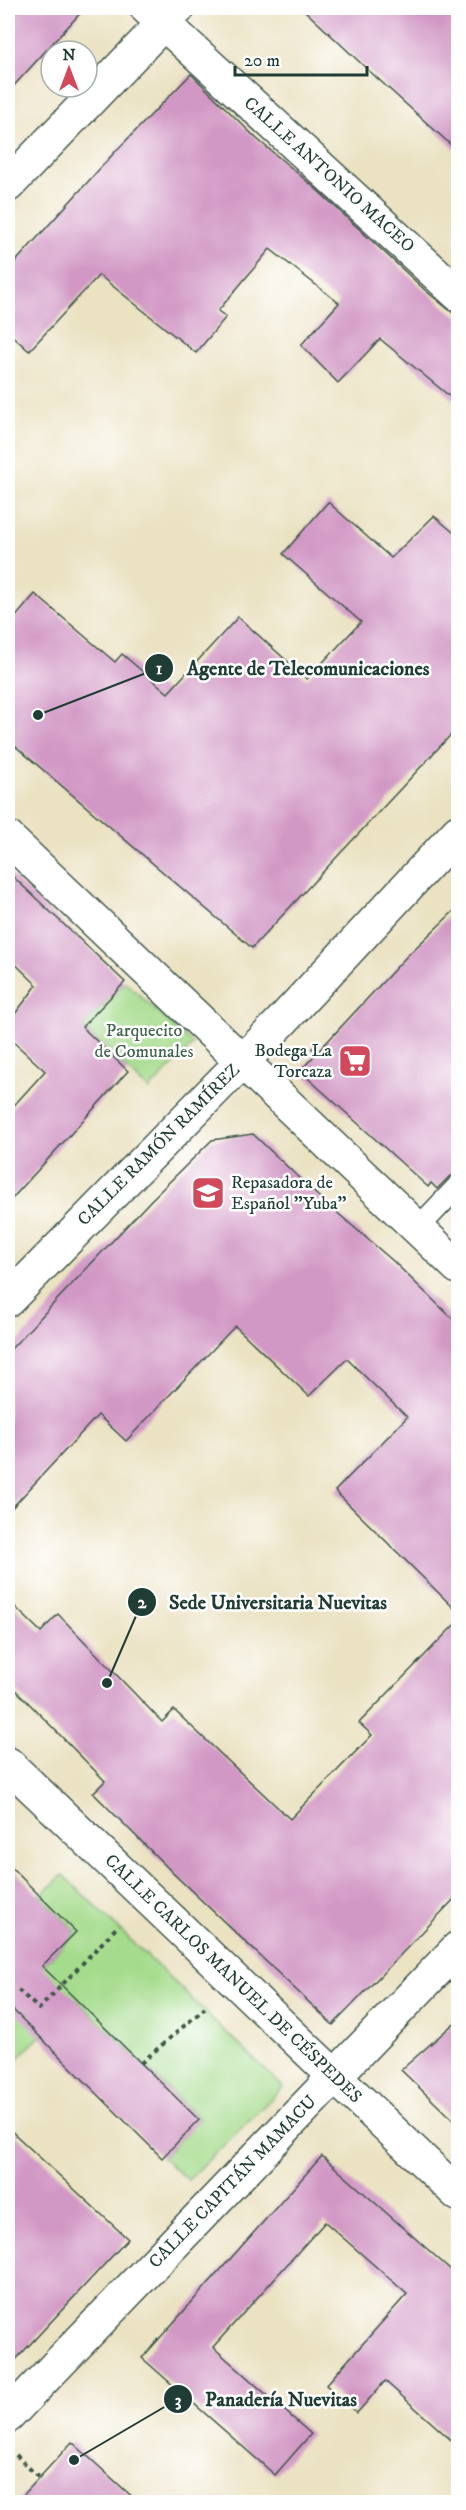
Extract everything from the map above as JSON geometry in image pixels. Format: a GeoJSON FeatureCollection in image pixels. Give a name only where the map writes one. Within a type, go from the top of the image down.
{"type":"FeatureCollection","features":[{"type":"Feature","properties":{"kind":"street"},"geometry":{"type":"LineString","coordinates":[[8,185],[163,13]]}},
{"type":"Feature","properties":{"kind":"street","name":"CALLE ANTONIO MACEO"},"geometry":{"type":"LineString","coordinates":[[163,13],[459,294]]}},
{"type":"Feature","properties":{"kind":"street","name":"CALLE RAMÓN RAMÍREZ"},"geometry":{"type":"LineString","coordinates":[[8,1300],[241,1062],[459,832]]}},
{"type":"Feature","properties":{"kind":"street"},"geometry":{"type":"LineString","coordinates":[[8,838],[459,1267]]}},
{"type":"Feature","properties":{"kind":"street","name":"CALLE CARLOS MANUEL DE CÉSPEDES"},"geometry":{"type":"LineString","coordinates":[[8,1764],[459,2194]]}},
{"type":"Feature","properties":{"kind":"street","name":"CALLE CAPITÁN MAMACU"},"geometry":{"type":"LineString","coordinates":[[8,2416],[459,1948]]}},
{"type":"Feature","properties":{"kind":"lane"},"geometry":{"type":"LineString","coordinates":[[418,1228],[459,1186]]}},
{"type":"Feature","properties":{"kind":"path"},"geometry":{"type":"LineString","coordinates":[[18,1990],[39,2009],[145,1895]]}},
{"type":"Feature","properties":{"kind":"path"},"geometry":{"type":"LineString","coordinates":[[141,2063],[213,2001],[233,1979]]}},
{"type":"Feature","properties":{"kind":"path"},"geometry":{"type":"LineString","coordinates":[[11,2451],[39,2478]]}},
{"type":"Feature","properties":{"kind":"green space","name":"Parquecito de Comunales"},"geometry":{"type":"Polygon","coordinates":[[[125,982],[193,1044],[149,1090],[82,1027],[125,982]]]}},
{"type":"Feature","properties":{"kind":"green space"},"geometry":{"type":"Polygon","coordinates":[[[63,1875],[283,2087],[188,2180],[162,2158],[199,2119],[77,2000],[8,2068],[8,2001],[76,1932],[40,1896],[63,1875]]]}},
{"type":"Feature","properties":{"kind":"building"},"geometry":{"type":"Polygon","coordinates":[[[8,8],[85,8],[57,39],[39,39],[39,58],[8,92],[8,8]]]}},
{"type":"Feature","properties":{"kind":"building"},"geometry":{"type":"Polygon","coordinates":[[[302,8],[459,8],[459,152],[366,68],[302,8]]]}},
{"type":"Feature","properties":{"kind":"building"},"geometry":{"type":"Polygon","coordinates":[[[191,74],[257,139],[459,318],[459,404],[380,339],[338,383],[301,345],[339,303],[270,249],[218,311],[226,317],[196,353],[99,275],[29,351],[8,332],[8,270],[114,153],[191,74]]]}},
{"type":"Feature","properties":{"kind":"building"},"geometry":{"type":"Polygon","coordinates":[[[328,502],[391,558],[434,516],[459,537],[459,726],[252,948],[8,740],[8,626],[35,594],[115,662],[122,654],[168,693],[238,617],[307,679],[361,622],[283,554],[328,502]]]}},
{"type":"Feature","properties":{"kind":"building"},"geometry":{"type":"Polygon","coordinates":[[[8,872],[125,982],[82,1027],[128,1071],[8,1203],[8,1112],[45,1071],[8,1037],[8,1023],[37,985],[8,957],[8,872]]]}},
{"type":"Feature","properties":{"kind":"building"},"geometry":{"type":"Polygon","coordinates":[[[459,906],[459,1174],[449,1177],[437,1189],[431,1183],[428,1187],[300,1071],[405,958],[459,906]]]}},
{"type":"Feature","properties":{"kind":"building"},"geometry":{"type":"Polygon","coordinates":[[[253,1134],[318,1196],[393,1261],[459,1325],[459,1613],[335,1491],[407,1417],[347,1359],[309,1396],[235,1326],[126,1441],[98,1415],[8,1512],[8,1352],[151,1200],[212,1140],[253,1134]]]}},
{"type":"Feature","properties":{"kind":"building"},"geometry":{"type":"Polygon","coordinates":[[[8,1600],[41,1632],[58,1614],[162,1722],[174,1710],[290,1819],[372,1735],[359,1723],[459,1620],[459,1894],[333,2025],[179,1879],[93,1793],[105,1781],[8,1682],[8,1600]]]}},
{"type":"Feature","properties":{"kind":"building"},"geometry":{"type":"Polygon","coordinates":[[[8,1864],[76,1932],[42,1966],[199,2120],[162,2158],[8,2005],[8,1864]]]}},
{"type":"Feature","properties":{"kind":"building"},"geometry":{"type":"Polygon","coordinates":[[[459,2019],[459,2126],[401,2070],[459,2019]]]}},
{"type":"Feature","properties":{"kind":"building"},"geometry":{"type":"Polygon","coordinates":[[[8,2128],[128,2239],[8,2368],[8,2128]]]}},
{"type":"Feature","properties":{"kind":"building"},"geometry":{"type":"Polygon","coordinates":[[[322,2156],[459,2277],[459,2447],[385,2381],[357,2413],[326,2385],[407,2294],[325,2222],[213,2347],[311,2434],[275,2475],[142,2358],[322,2156]]]}},
{"type":"Feature","properties":{"kind":"building"},"geometry":{"type":"Polygon","coordinates":[[[72,2442],[138,2502],[17,2502],[72,2442]]]}},
{"type":"Feature","properties":{"kind":"place","name":"Agente de Telecomunicaciones"},"geometry":{"type":"Point","coordinates":[38,715]}},
{"type":"Feature","properties":{"kind":"place","name":"Bodega La Torcaza"},"geometry":{"type":"Point","coordinates":[355,1061]}},
{"type":"Feature","properties":{"kind":"place","name":"Repasadora de Español \"Yuba\""},"geometry":{"type":"Point","coordinates":[208,1193]}},
{"type":"Feature","properties":{"kind":"place","name":"Sede Universitaria Nuevitas"},"geometry":{"type":"Point","coordinates":[107,1683]}},
{"type":"Feature","properties":{"kind":"place","name":"Panadería Nuevitas"},"geometry":{"type":"Point","coordinates":[74,2460]}}]}
